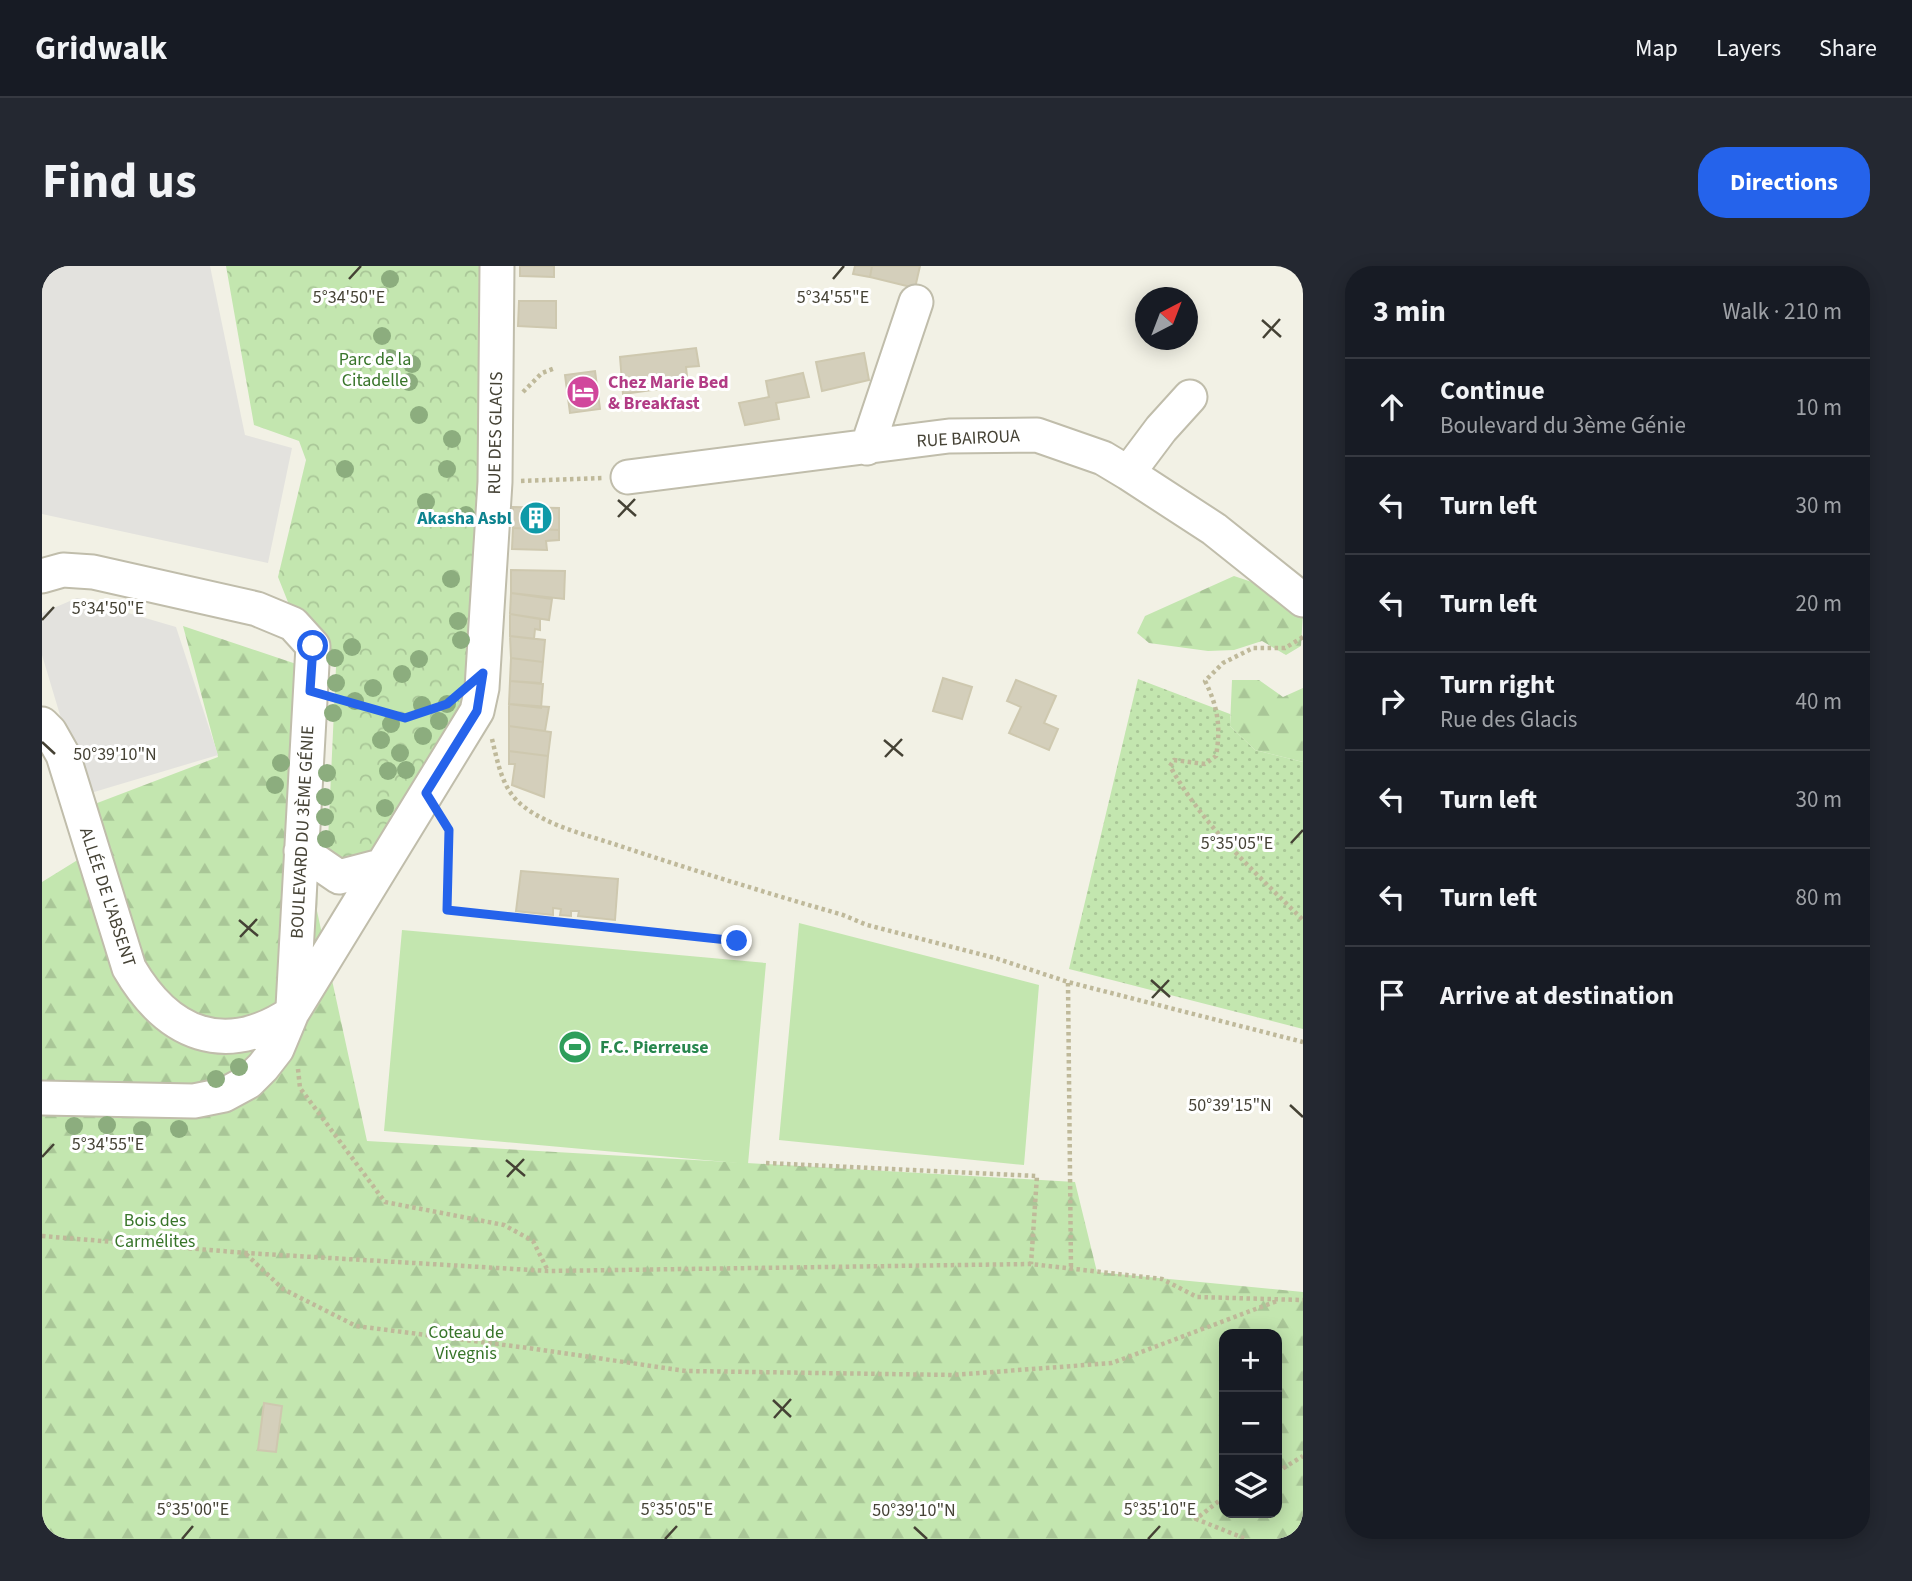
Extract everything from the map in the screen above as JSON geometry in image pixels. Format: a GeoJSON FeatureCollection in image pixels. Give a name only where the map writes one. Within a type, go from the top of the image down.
{"type":"FeatureCollection","features":[{"type":"Feature","properties":{"kind":"street","name":"RUE DES GLACIS"},"geometry":{"type":"LineString","coordinates":[[292,1013],[477,711],[483,673],[495,482],[498,266]]}},
{"type":"Feature","properties":{"kind":"street"},"geometry":{"type":"LineString","coordinates":[[867,447],[916,302]]}},
{"type":"Feature","properties":{"kind":"street"},"geometry":{"type":"LineString","coordinates":[[1128,473],[1189,397]]}},
{"type":"Feature","properties":{"kind":"street","name":"RUE BAIROUA"},"geometry":{"type":"LineString","coordinates":[[628,477],[949,436],[1037,435],[1103,458],[1128,473],[1214,529],[1303,600]]}},
{"type":"Feature","properties":{"kind":"street","name":"BOULEVARD DU 3ÈME GÉNIE"},"geometry":{"type":"LineString","coordinates":[[42,576],[63,570],[93,572],[257,609],[293,624],[313,646],[292,1013]]}},
{"type":"Feature","properties":{"kind":"street","name":"ALLÉE DE L'ABSENT"},"geometry":{"type":"LineString","coordinates":[[42,724],[50,732],[63,755],[129,968],[141,989],[177,1024],[212,1037],[253,1034],[292,1013]]}},
{"type":"Feature","properties":{"kind":"street"},"geometry":{"type":"LineString","coordinates":[[301,851],[339,877],[381,866]]}},
{"type":"Feature","properties":{"kind":"street"},"geometry":{"type":"LineString","coordinates":[[42,1098],[194,1101],[224,1095],[248,1082],[263,1067],[277,1049],[292,1013]]}},
{"type":"Feature","properties":{"kind":"path"},"geometry":{"type":"LineString","coordinates":[[516,396],[522,394],[542,373],[555,368]]}},
{"type":"Feature","properties":{"kind":"path"},"geometry":{"type":"LineString","coordinates":[[495,482],[628,477]]}},
{"type":"Feature","properties":{"kind":"path"},"geometry":{"type":"LineString","coordinates":[[1303,637],[1285,648],[1253,648],[1223,663],[1205,681],[1216,703],[1216,756],[1205,764],[1174,760],[1170,766],[1184,791],[1214,831],[1303,920]]}},
{"type":"Feature","properties":{"kind":"path"},"geometry":{"type":"LineString","coordinates":[[310,691],[405,718],[447,704],[483,673]]}},
{"type":"Feature","properties":{"kind":"path"},"geometry":{"type":"LineString","coordinates":[[477,711],[492,737],[501,776],[523,806],[538,815],[665,861],[843,915],[867,925],[931,940],[1068,982],[1303,1042]]}},
{"type":"Feature","properties":{"kind":"path"},"geometry":{"type":"LineString","coordinates":[[426,793],[449,830],[447,910],[737,941]]}},
{"type":"Feature","properties":{"kind":"path"},"geometry":{"type":"LineString","coordinates":[[1068,982],[1071,1269]]}},
{"type":"Feature","properties":{"kind":"path"},"geometry":{"type":"LineString","coordinates":[[298,1063],[300,1088],[385,1202],[504,1225],[533,1241],[548,1271]]}},
{"type":"Feature","properties":{"kind":"path"},"geometry":{"type":"LineString","coordinates":[[766,1163],[1037,1176],[1031,1264]]}},
{"type":"Feature","properties":{"kind":"path"},"geometry":{"type":"LineString","coordinates":[[42,1236],[246,1253],[548,1271],[1031,1264],[1162,1279],[1197,1297],[1303,1300]]}},
{"type":"Feature","properties":{"kind":"path"},"geometry":{"type":"LineString","coordinates":[[246,1253],[284,1289],[356,1326],[686,1371],[953,1375],[1112,1363],[1281,1299]]}},
{"type":"Feature","properties":{"kind":"path"},"geometry":{"type":"LineString","coordinates":[[1282,1469],[1303,1457]]}},
{"type":"Feature","properties":{"kind":"path"},"geometry":{"type":"LineString","coordinates":[[1219,1501],[1196,1519],[1247,1539]]}},
{"type":"Feature","properties":{"kind":"green space","name":"Parc de la Citadelle"},"geometry":{"type":"Polygon","coordinates":[[[226,266],[479,266],[478,487],[467,699],[381,855],[327,862],[336,667],[311,660],[278,577],[306,460],[299,441],[254,425],[226,266]]]}},
{"type":"Feature","properties":{"kind":"green space"},"geometry":{"type":"Polygon","coordinates":[[[1234,576],[1276,590],[1303,612],[1301,646],[1286,655],[1262,641],[1234,650],[1208,651],[1149,643],[1137,633],[1145,616],[1234,576]]]}},
{"type":"Feature","properties":{"kind":"green space","name":"Coteau de Vivegnis"},"geometry":{"type":"Polygon","coordinates":[[[183,626],[326,674],[317,911],[367,1141],[1075,1182],[1097,1272],[1303,1292],[1303,1539],[42,1539],[42,882],[105,843],[92,805],[218,757],[183,626]]]}},
{"type":"Feature","properties":{"kind":"green space"},"geometry":{"type":"Polygon","coordinates":[[[1138,679],[1230,714],[1230,726],[1255,750],[1303,762],[1303,1029],[1069,969],[1138,679]]]}},
{"type":"Feature","properties":{"kind":"green space"},"geometry":{"type":"Polygon","coordinates":[[[1232,680],[1259,680],[1283,697],[1303,688],[1303,762],[1255,750],[1230,726],[1232,680]]]}},
{"type":"Feature","properties":{"kind":"green space"},"geometry":{"type":"Polygon","coordinates":[[[799,923],[1039,985],[1024,1165],[779,1140],[799,923]]]}},
{"type":"Feature","properties":{"kind":"green space","name":"F.C. Pierreuse"},"geometry":{"type":"Polygon","coordinates":[[[402,930],[766,963],[748,1164],[384,1131],[402,930]]]}},
{"type":"Feature","properties":{"kind":"shaded area"},"geometry":{"type":"Polygon","coordinates":[[[42,266],[210,266],[245,435],[292,448],[268,563],[42,514],[42,266]]]}},
{"type":"Feature","properties":{"kind":"shaded area"},"geometry":{"type":"Polygon","coordinates":[[[77,598],[176,627],[218,755],[84,795],[42,655],[42,613],[77,598]]]}},
{"type":"Feature","properties":{"kind":"building"},"geometry":{"type":"Polygon","coordinates":[[[520,266],[554,266],[554,277],[520,276],[520,266]]]}},
{"type":"Feature","properties":{"kind":"building"},"geometry":{"type":"Polygon","coordinates":[[[855,266],[872,266],[870,277],[853,274],[855,266]]]}},
{"type":"Feature","properties":{"kind":"building"},"geometry":{"type":"Polygon","coordinates":[[[872,266],[920,266],[915,288],[870,277],[872,266]]]}},
{"type":"Feature","properties":{"kind":"building"},"geometry":{"type":"Polygon","coordinates":[[[519,301],[556,301],[556,328],[518,326],[519,301]]]}},
{"type":"Feature","properties":{"kind":"building"},"geometry":{"type":"Polygon","coordinates":[[[696,348],[699,366],[686,367],[688,385],[623,394],[620,357],[696,348]]]}},
{"type":"Feature","properties":{"kind":"building"},"geometry":{"type":"Polygon","coordinates":[[[864,353],[869,380],[822,391],[816,362],[864,353]]]}},
{"type":"Feature","properties":{"kind":"building","name":"Chez Marie Bed & Breakfast"},"geometry":{"type":"Polygon","coordinates":[[[595,371],[600,409],[570,413],[565,375],[595,371]]]}},
{"type":"Feature","properties":{"kind":"building"},"geometry":{"type":"Polygon","coordinates":[[[803,373],[809,397],[776,403],[779,419],[745,425],[739,403],[769,397],[766,381],[803,373]]]}},
{"type":"Feature","properties":{"kind":"building","name":"Akasha Asbl"},"geometry":{"type":"Polygon","coordinates":[[[513,507],[559,508],[559,530],[513,528],[513,507]]]}},
{"type":"Feature","properties":{"kind":"building"},"geometry":{"type":"Polygon","coordinates":[[[513,528],[559,530],[559,540],[546,541],[547,550],[512,549],[513,528]]]}},
{"type":"Feature","properties":{"kind":"building"},"geometry":{"type":"Polygon","coordinates":[[[511,570],[565,571],[564,599],[511,593],[511,570]]]}},
{"type":"Feature","properties":{"kind":"building"},"geometry":{"type":"Polygon","coordinates":[[[511,593],[552,599],[549,620],[510,614],[511,593]]]}},
{"type":"Feature","properties":{"kind":"building"},"geometry":{"type":"Polygon","coordinates":[[[510,614],[540,619],[540,630],[535,629],[534,639],[510,636],[510,614]]]}},
{"type":"Feature","properties":{"kind":"building"},"geometry":{"type":"Polygon","coordinates":[[[510,636],[545,640],[543,662],[511,658],[510,636]]]}},
{"type":"Feature","properties":{"kind":"building"},"geometry":{"type":"Polygon","coordinates":[[[511,658],[543,662],[541,683],[510,681],[511,658]]]}},
{"type":"Feature","properties":{"kind":"building"},"geometry":{"type":"Polygon","coordinates":[[[943,678],[972,687],[962,719],[933,711],[943,678]]]}},
{"type":"Feature","properties":{"kind":"building"},"geometry":{"type":"Polygon","coordinates":[[[1016,680],[1056,696],[1044,723],[1058,729],[1049,750],[1009,733],[1021,707],[1007,701],[1016,680]]]}},
{"type":"Feature","properties":{"kind":"building"},"geometry":{"type":"Polygon","coordinates":[[[510,681],[543,684],[541,708],[509,704],[510,681]]]}},
{"type":"Feature","properties":{"kind":"building"},"geometry":{"type":"Polygon","coordinates":[[[509,704],[549,707],[545,731],[509,726],[509,704]]]}},
{"type":"Feature","properties":{"kind":"building"},"geometry":{"type":"Polygon","coordinates":[[[509,726],[551,732],[548,756],[509,751],[509,726]]]}},
{"type":"Feature","properties":{"kind":"building"},"geometry":{"type":"Polygon","coordinates":[[[509,751],[548,756],[544,797],[512,785],[515,764],[509,764],[509,751]]]}},
{"type":"Feature","properties":{"kind":"building"},"geometry":{"type":"Polygon","coordinates":[[[521,871],[618,879],[615,920],[578,916],[579,911],[571,911],[571,916],[560,915],[561,909],[553,908],[553,915],[516,911],[521,871]]]}},
{"type":"Feature","properties":{"kind":"building"},"geometry":{"type":"Polygon","coordinates":[[[264,1403],[282,1406],[276,1452],[258,1450],[264,1403]]]}},
{"type":"Feature","properties":{"kind":"place","name":"Chez Marie Bed & Breakfast"},"geometry":{"type":"Point","coordinates":[583,392]}},
{"type":"Feature","properties":{"kind":"place","name":"Akasha Asbl"},"geometry":{"type":"Point","coordinates":[536,518]}},
{"type":"Feature","properties":{"kind":"place","name":"F.C. Pierreuse"},"geometry":{"type":"Point","coordinates":[575,1047]}},
{"type":"Feature","properties":{"kind":"route"},"geometry":{"type":"LineString","coordinates":[[313,646],[310,691],[405,718],[447,704],[483,673],[477,711],[426,793],[449,830],[447,910],[737,941]]}},
{"type":"Feature","properties":{"kind":"park label","name":"Bois des Carmélites"},"geometry":{"type":"Point","coordinates":[155,1230]}}]}
